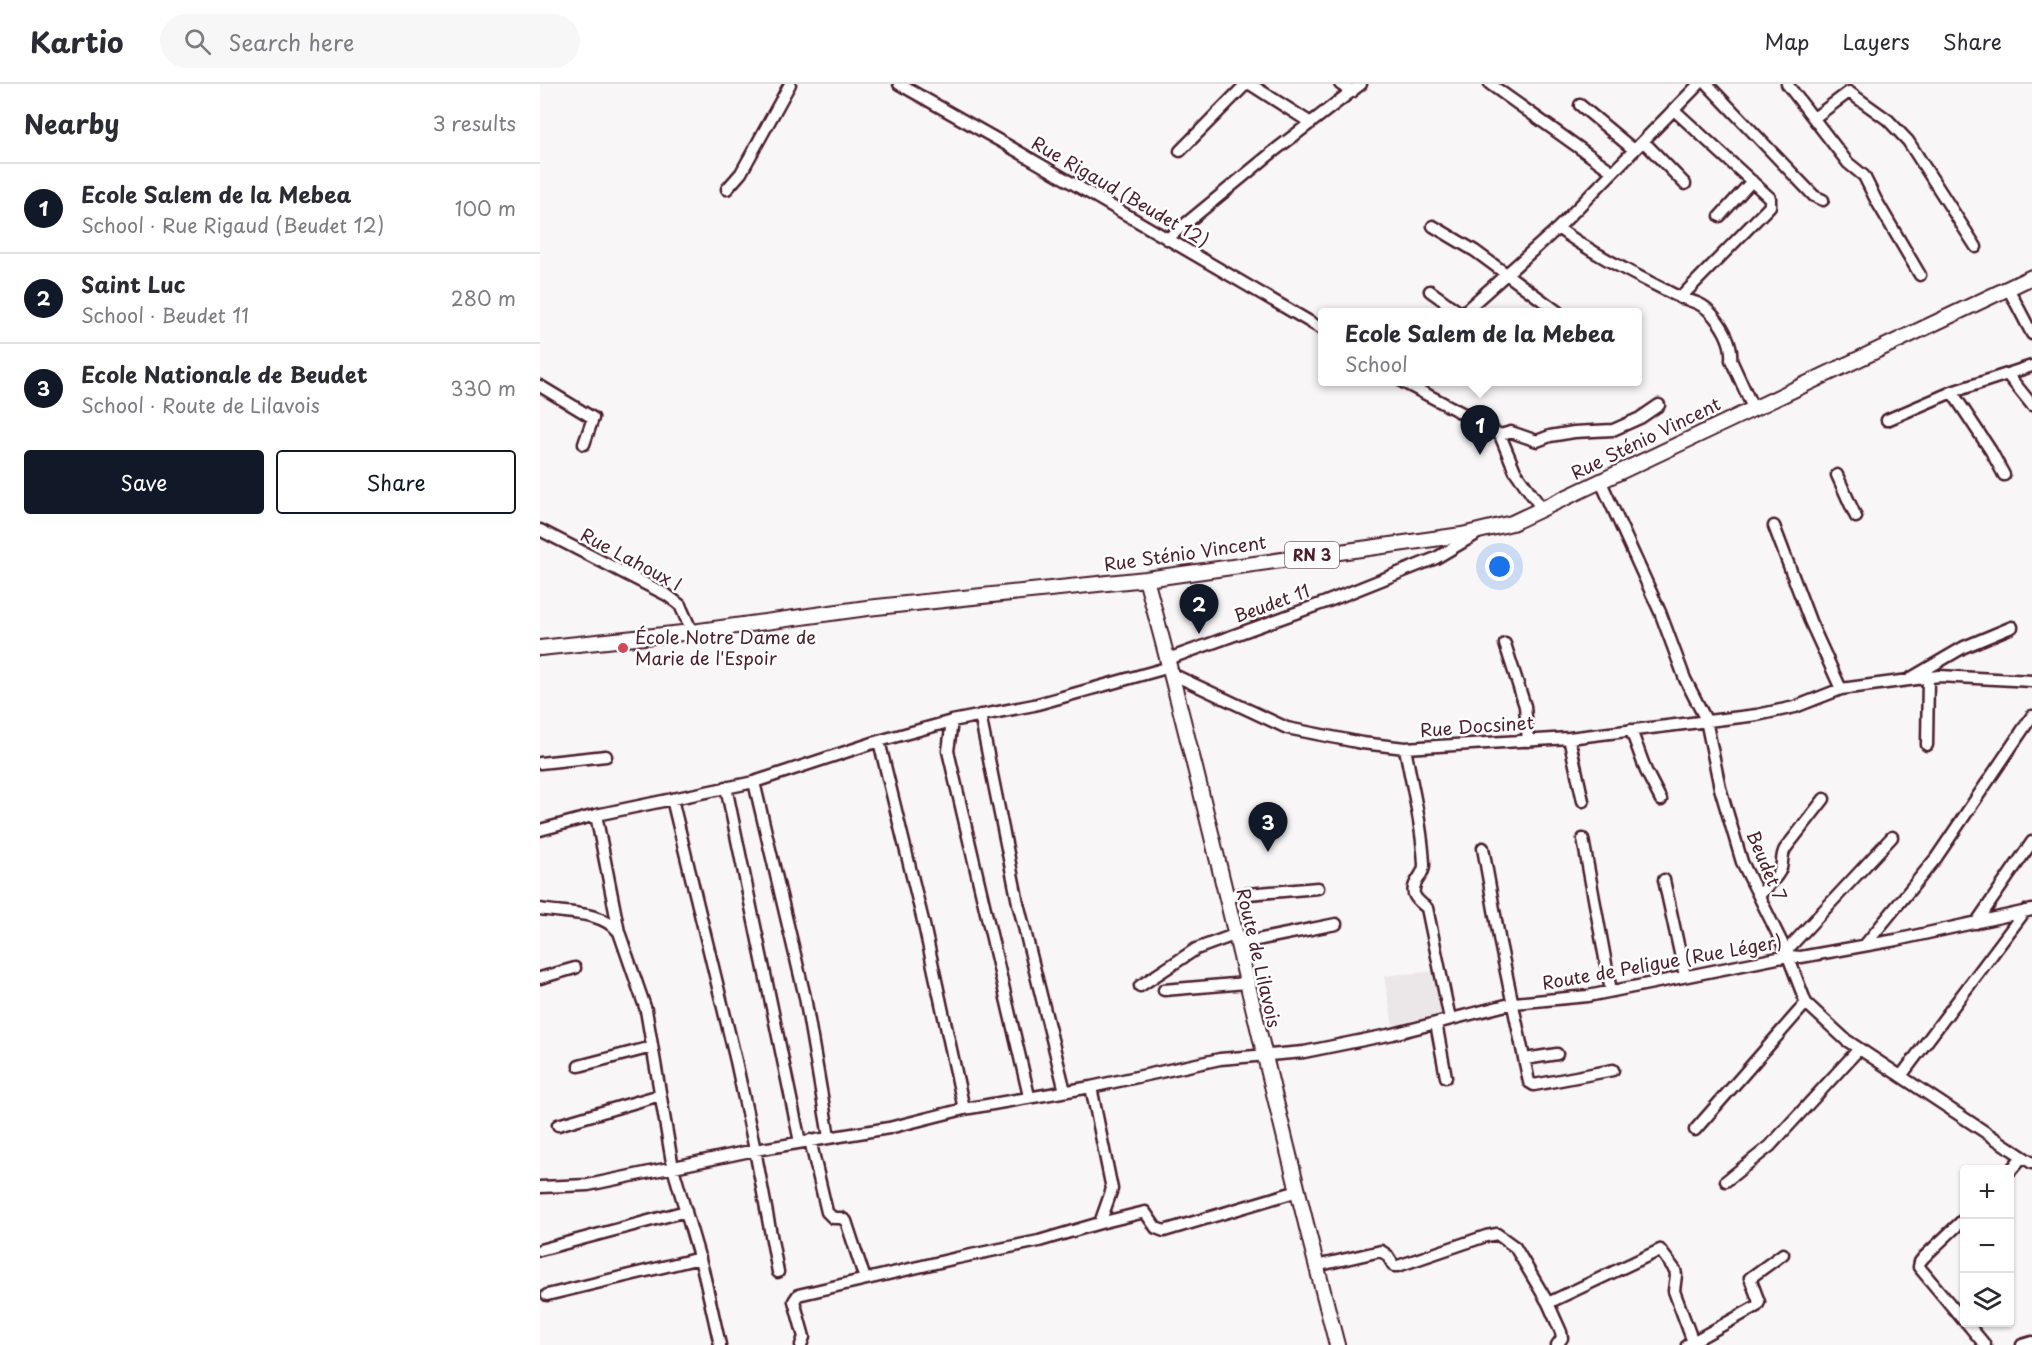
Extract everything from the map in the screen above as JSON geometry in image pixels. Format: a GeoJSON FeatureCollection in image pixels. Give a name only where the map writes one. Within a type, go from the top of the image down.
{"type":"FeatureCollection","features":[{"type":"Feature","properties":{"kind":"main road","name":"Rue Sténio Vincent"},"geometry":{"type":"LineString","coordinates":[[540,648],[692,632],[867,608],[1146,579],[1462,535],[1512,523],[2032,277]]}},
{"type":"Feature","properties":{"kind":"main road","name":"Route de Lilavois"},"geometry":{"type":"LineString","coordinates":[[1146,579],[1170,667],[1263,1054],[1337,1345]]}},
{"type":"Feature","properties":{"kind":"street"},"geometry":{"type":"LineString","coordinates":[[728,189],[741,173],[790,84]]}},
{"type":"Feature","properties":{"kind":"street","name":"Rue Rigaud (Beudet 12)"},"geometry":{"type":"LineString","coordinates":[[899,84],[1318,326]]}},
{"type":"Feature","properties":{"kind":"street"},"geometry":{"type":"LineString","coordinates":[[1180,151],[1248,84],[1311,123]]}},
{"type":"Feature","properties":{"kind":"street"},"geometry":{"type":"LineString","coordinates":[[1340,84],[1352,92]]}},
{"type":"Feature","properties":{"kind":"street"},"geometry":{"type":"LineString","coordinates":[[1167,239],[1361,84]]}},
{"type":"Feature","properties":{"kind":"street"},"geometry":{"type":"LineString","coordinates":[[1490,84],[1613,172]]}},
{"type":"Feature","properties":{"kind":"street"},"geometry":{"type":"LineString","coordinates":[[1469,308],[1558,228],[1699,84]]}},
{"type":"Feature","properties":{"kind":"street"},"geometry":{"type":"LineString","coordinates":[[1707,84],[1814,196],[1823,200]]}},
{"type":"Feature","properties":{"kind":"street"},"geometry":{"type":"LineString","coordinates":[[1787,84],[1848,163],[1864,176],[1920,275]]}},
{"type":"Feature","properties":{"kind":"street"},"geometry":{"type":"LineString","coordinates":[[1814,118],[1849,92],[1888,120],[1908,141],[1976,247]]}},
{"type":"Feature","properties":{"kind":"street"},"geometry":{"type":"LineString","coordinates":[[1580,105],[1635,150]]}},
{"type":"Feature","properties":{"kind":"street"},"geometry":{"type":"LineString","coordinates":[[1674,110],[1770,198],[1770,206],[1680,298]]}},
{"type":"Feature","properties":{"kind":"street"},"geometry":{"type":"LineString","coordinates":[[1644,141],[1685,184]]}},
{"type":"Feature","properties":{"kind":"street"},"geometry":{"type":"LineString","coordinates":[[1720,216],[1752,181]]}},
{"type":"Feature","properties":{"kind":"street"},"geometry":{"type":"LineString","coordinates":[[1433,226],[1475,251],[1553,308]]}},
{"type":"Feature","properties":{"kind":"street"},"geometry":{"type":"LineString","coordinates":[[1558,228],[1626,270],[1709,310],[1727,336],[1732,353],[1731,360],[1753,408]]}},
{"type":"Feature","properties":{"kind":"street"},"geometry":{"type":"LineString","coordinates":[[2008,288],[2032,334]]}},
{"type":"Feature","properties":{"kind":"street"},"geometry":{"type":"LineString","coordinates":[[1430,291],[1453,308]]}},
{"type":"Feature","properties":{"kind":"street"},"geometry":{"type":"LineString","coordinates":[[1887,420],[1952,392],[2032,366]]}},
{"type":"Feature","properties":{"kind":"street"},"geometry":{"type":"LineString","coordinates":[[2007,374],[2032,405]]}},
{"type":"Feature","properties":{"kind":"street"},"geometry":{"type":"LineString","coordinates":[[540,386],[593,418],[584,444]]}},
{"type":"Feature","properties":{"kind":"street"},"geometry":{"type":"LineString","coordinates":[[1412,386],[1500,435],[1515,471],[1542,509]]}},
{"type":"Feature","properties":{"kind":"street"},"geometry":{"type":"LineString","coordinates":[[1952,392],[2004,475]]}},
{"type":"Feature","properties":{"kind":"street"},"geometry":{"type":"LineString","coordinates":[[1500,435],[1511,432],[1537,441],[1574,432],[1612,430],[1640,418],[1659,405]]}},
{"type":"Feature","properties":{"kind":"street"},"geometry":{"type":"LineString","coordinates":[[1837,475],[1856,517]]}},
{"type":"Feature","properties":{"kind":"street","name":"Beudet 7"},"geometry":{"type":"LineString","coordinates":[[1601,482],[1706,720],[1720,788],[1742,862],[1787,954],[1806,1003],[1846,1040],[2027,1160]]}},
{"type":"Feature","properties":{"kind":"street"},"geometry":{"type":"LineString","coordinates":[[1774,526],[1810,621],[1841,689]]}},
{"type":"Feature","properties":{"kind":"street","name":"Rue Lahoux I"},"geometry":{"type":"LineString","coordinates":[[540,530],[667,595],[680,605],[692,632]]}},
{"type":"Feature","properties":{"kind":"street","name":"Beudet 11"},"geometry":{"type":"LineString","coordinates":[[540,830],[596,815],[754,782],[879,741],[952,721],[1034,705],[1170,667],[1436,558],[1483,530]]}},
{"type":"Feature","properties":{"kind":"street"},"geometry":{"type":"LineString","coordinates":[[1908,681],[1964,647],[2012,627]]}},
{"type":"Feature","properties":{"kind":"street"},"geometry":{"type":"LineString","coordinates":[[1505,644],[1525,706],[1528,741]]}},
{"type":"Feature","properties":{"kind":"street","name":"Rue Docsinet"},"geometry":{"type":"LineString","coordinates":[[1170,667],[1287,728],[1405,748],[1569,738],[1757,715],[1795,706],[1841,689],[1928,677],[2032,681]]}},
{"type":"Feature","properties":{"kind":"street"},"geometry":{"type":"LineString","coordinates":[[1927,745],[1928,677]]}},
{"type":"Feature","properties":{"kind":"street"},"geometry":{"type":"LineString","coordinates":[[980,715],[1018,903],[1065,1091]]}},
{"type":"Feature","properties":{"kind":"street"},"geometry":{"type":"LineString","coordinates":[[1865,945],[1936,858],[2032,716]]}},
{"type":"Feature","properties":{"kind":"street"},"geometry":{"type":"LineString","coordinates":[[952,721],[948,751],[1029,1096]]}},
{"type":"Feature","properties":{"kind":"street"},"geometry":{"type":"LineString","coordinates":[[1631,730],[1646,771],[1661,800]]}},
{"type":"Feature","properties":{"kind":"street"},"geometry":{"type":"LineString","coordinates":[[1569,738],[1583,801]]}},
{"type":"Feature","properties":{"kind":"street"},"geometry":{"type":"LineString","coordinates":[[879,741],[924,925],[964,1109]]}},
{"type":"Feature","properties":{"kind":"street"},"geometry":{"type":"LineString","coordinates":[[1405,748],[1425,868],[1415,884],[1414,893],[1426,908],[1450,1019]]}},
{"type":"Feature","properties":{"kind":"street"},"geometry":{"type":"LineString","coordinates":[[540,763],[606,756]]}},
{"type":"Feature","properties":{"kind":"street"},"geometry":{"type":"LineString","coordinates":[[754,782],[805,997],[829,1137]]}},
{"type":"Feature","properties":{"kind":"street"},"geometry":{"type":"LineString","coordinates":[[726,787],[805,1141],[827,1212],[833,1218],[846,1221],[865,1280]]}},
{"type":"Feature","properties":{"kind":"street"},"geometry":{"type":"LineString","coordinates":[[672,799],[736,1061],[778,1272]]}},
{"type":"Feature","properties":{"kind":"street"},"geometry":{"type":"LineString","coordinates":[[1759,896],[1779,873],[1785,849],[1824,799]]}},
{"type":"Feature","properties":{"kind":"street"},"geometry":{"type":"LineString","coordinates":[[596,815],[619,932],[646,1010],[673,1168],[700,1257],[720,1345]]}},
{"type":"Feature","properties":{"kind":"street"},"geometry":{"type":"LineString","coordinates":[[1787,954],[1892,837]]}},
{"type":"Feature","properties":{"kind":"street"},"geometry":{"type":"LineString","coordinates":[[1583,839],[1611,991]]}},
{"type":"Feature","properties":{"kind":"street"},"geometry":{"type":"LineString","coordinates":[[1977,923],[2032,842]]}},
{"type":"Feature","properties":{"kind":"street"},"geometry":{"type":"LineString","coordinates":[[1483,848],[1529,1082],[1534,1085],[1613,1070]]}},
{"type":"Feature","properties":{"kind":"street"},"geometry":{"type":"LineString","coordinates":[[1664,880],[1685,976]]}},
{"type":"Feature","properties":{"kind":"street"},"geometry":{"type":"LineString","coordinates":[[1225,896],[1318,888]]}},
{"type":"Feature","properties":{"kind":"street"},"geometry":{"type":"LineString","coordinates":[[540,909],[590,915],[605,921],[619,932]]}},
{"type":"Feature","properties":{"kind":"street"},"geometry":{"type":"LineString","coordinates":[[1901,1076],[2028,910]]}},
{"type":"Feature","properties":{"kind":"street","name":"Route de Peligue (Rue Léger)"},"geometry":{"type":"LineString","coordinates":[[540,1187],[588,1185],[755,1150],[889,1128],[964,1109],[1091,1087],[1220,1059],[1304,1052],[1514,1003],[1588,996],[1787,954],[1801,957],[1865,945],[1977,923],[2028,910]]}},
{"type":"Feature","properties":{"kind":"street"},"geometry":{"type":"LineString","coordinates":[[1140,986],[1196,949],[1235,939],[1336,924]]}},
{"type":"Feature","properties":{"kind":"street"},"geometry":{"type":"LineString","coordinates":[[540,978],[575,968]]}},
{"type":"Feature","properties":{"kind":"street"},"geometry":{"type":"LineString","coordinates":[[1164,990],[1246,983]]}},
{"type":"Feature","properties":{"kind":"street"},"geometry":{"type":"LineString","coordinates":[[1695,1130],[1806,1003]]}},
{"type":"Feature","properties":{"kind":"street"},"geometry":{"type":"LineString","coordinates":[[1436,1023],[1446,1077]]}},
{"type":"Feature","properties":{"kind":"street"},"geometry":{"type":"LineString","coordinates":[[579,1066],[652,1047]]}},
{"type":"Feature","properties":{"kind":"street"},"geometry":{"type":"LineString","coordinates":[[1726,1181],[1770,1146],[1859,1049]]}},
{"type":"Feature","properties":{"kind":"street"},"geometry":{"type":"LineString","coordinates":[[1525,1059],[1557,1054]]}},
{"type":"Feature","properties":{"kind":"street"},"geometry":{"type":"LineString","coordinates":[[1091,1087],[1112,1189],[1100,1223]]}},
{"type":"Feature","properties":{"kind":"street"},"geometry":{"type":"LineString","coordinates":[[558,1125],[660,1095]]}},
{"type":"Feature","properties":{"kind":"street"},"geometry":{"type":"LineString","coordinates":[[2014,1168],[2027,1160]]}},
{"type":"Feature","properties":{"kind":"street"},"geometry":{"type":"LineString","coordinates":[[801,1345],[804,1337],[794,1301],[798,1295],[983,1252],[1039,1242],[1145,1212],[1156,1228],[1164,1231],[1298,1191]]}},
{"type":"Feature","properties":{"kind":"street"},"geometry":{"type":"LineString","coordinates":[[540,1250],[686,1211]]}},
{"type":"Feature","properties":{"kind":"street"},"geometry":{"type":"LineString","coordinates":[[1960,1224],[1924,1257],[1919,1267],[1960,1316]]}},
{"type":"Feature","properties":{"kind":"street"},"geometry":{"type":"LineString","coordinates":[[1316,1266],[1381,1251],[1387,1255],[1394,1266],[1398,1266],[1497,1234],[1515,1246],[1548,1303],[1561,1332],[1562,1338],[1557,1345]]}},
{"type":"Feature","properties":{"kind":"street"},"geometry":{"type":"LineString","coordinates":[[1548,1303],[1660,1250],[1664,1252],[1675,1270],[1674,1292],[1690,1343],[1757,1306],[1760,1302],[1750,1278],[1784,1254]]}},
{"type":"Feature","properties":{"kind":"street"},"geometry":{"type":"LineString","coordinates":[[547,1294],[700,1257]]}},
{"type":"Feature","properties":{"kind":"street"},"geometry":{"type":"LineString","coordinates":[[1969,1327],[1985,1345]]}},
{"type":"Feature","properties":{"kind":"street"},"geometry":{"type":"LineString","coordinates":[[2022,1345],[2032,1342]]}},
{"type":"Feature","properties":{"kind":"shaded area"},"geometry":{"type":"Polygon","coordinates":[[[1435,971],[1444,1013],[1393,1025],[1384,976],[1435,971]]]}},
{"type":"Feature","properties":{"kind":"place","name":"Ecole Salem de la Mebea"},"geometry":{"type":"Point","coordinates":[1480,455]}},
{"type":"Feature","properties":{"kind":"place","name":"Saint Luc"},"geometry":{"type":"Point","coordinates":[1199,634]}},
{"type":"Feature","properties":{"kind":"place","name":"École Notre Dame de Marie de l'Espoir"},"geometry":{"type":"Point","coordinates":[623,648]}},
{"type":"Feature","properties":{"kind":"place","name":"Ecole Nationale de Beudet"},"geometry":{"type":"Point","coordinates":[1268,852]}}]}
